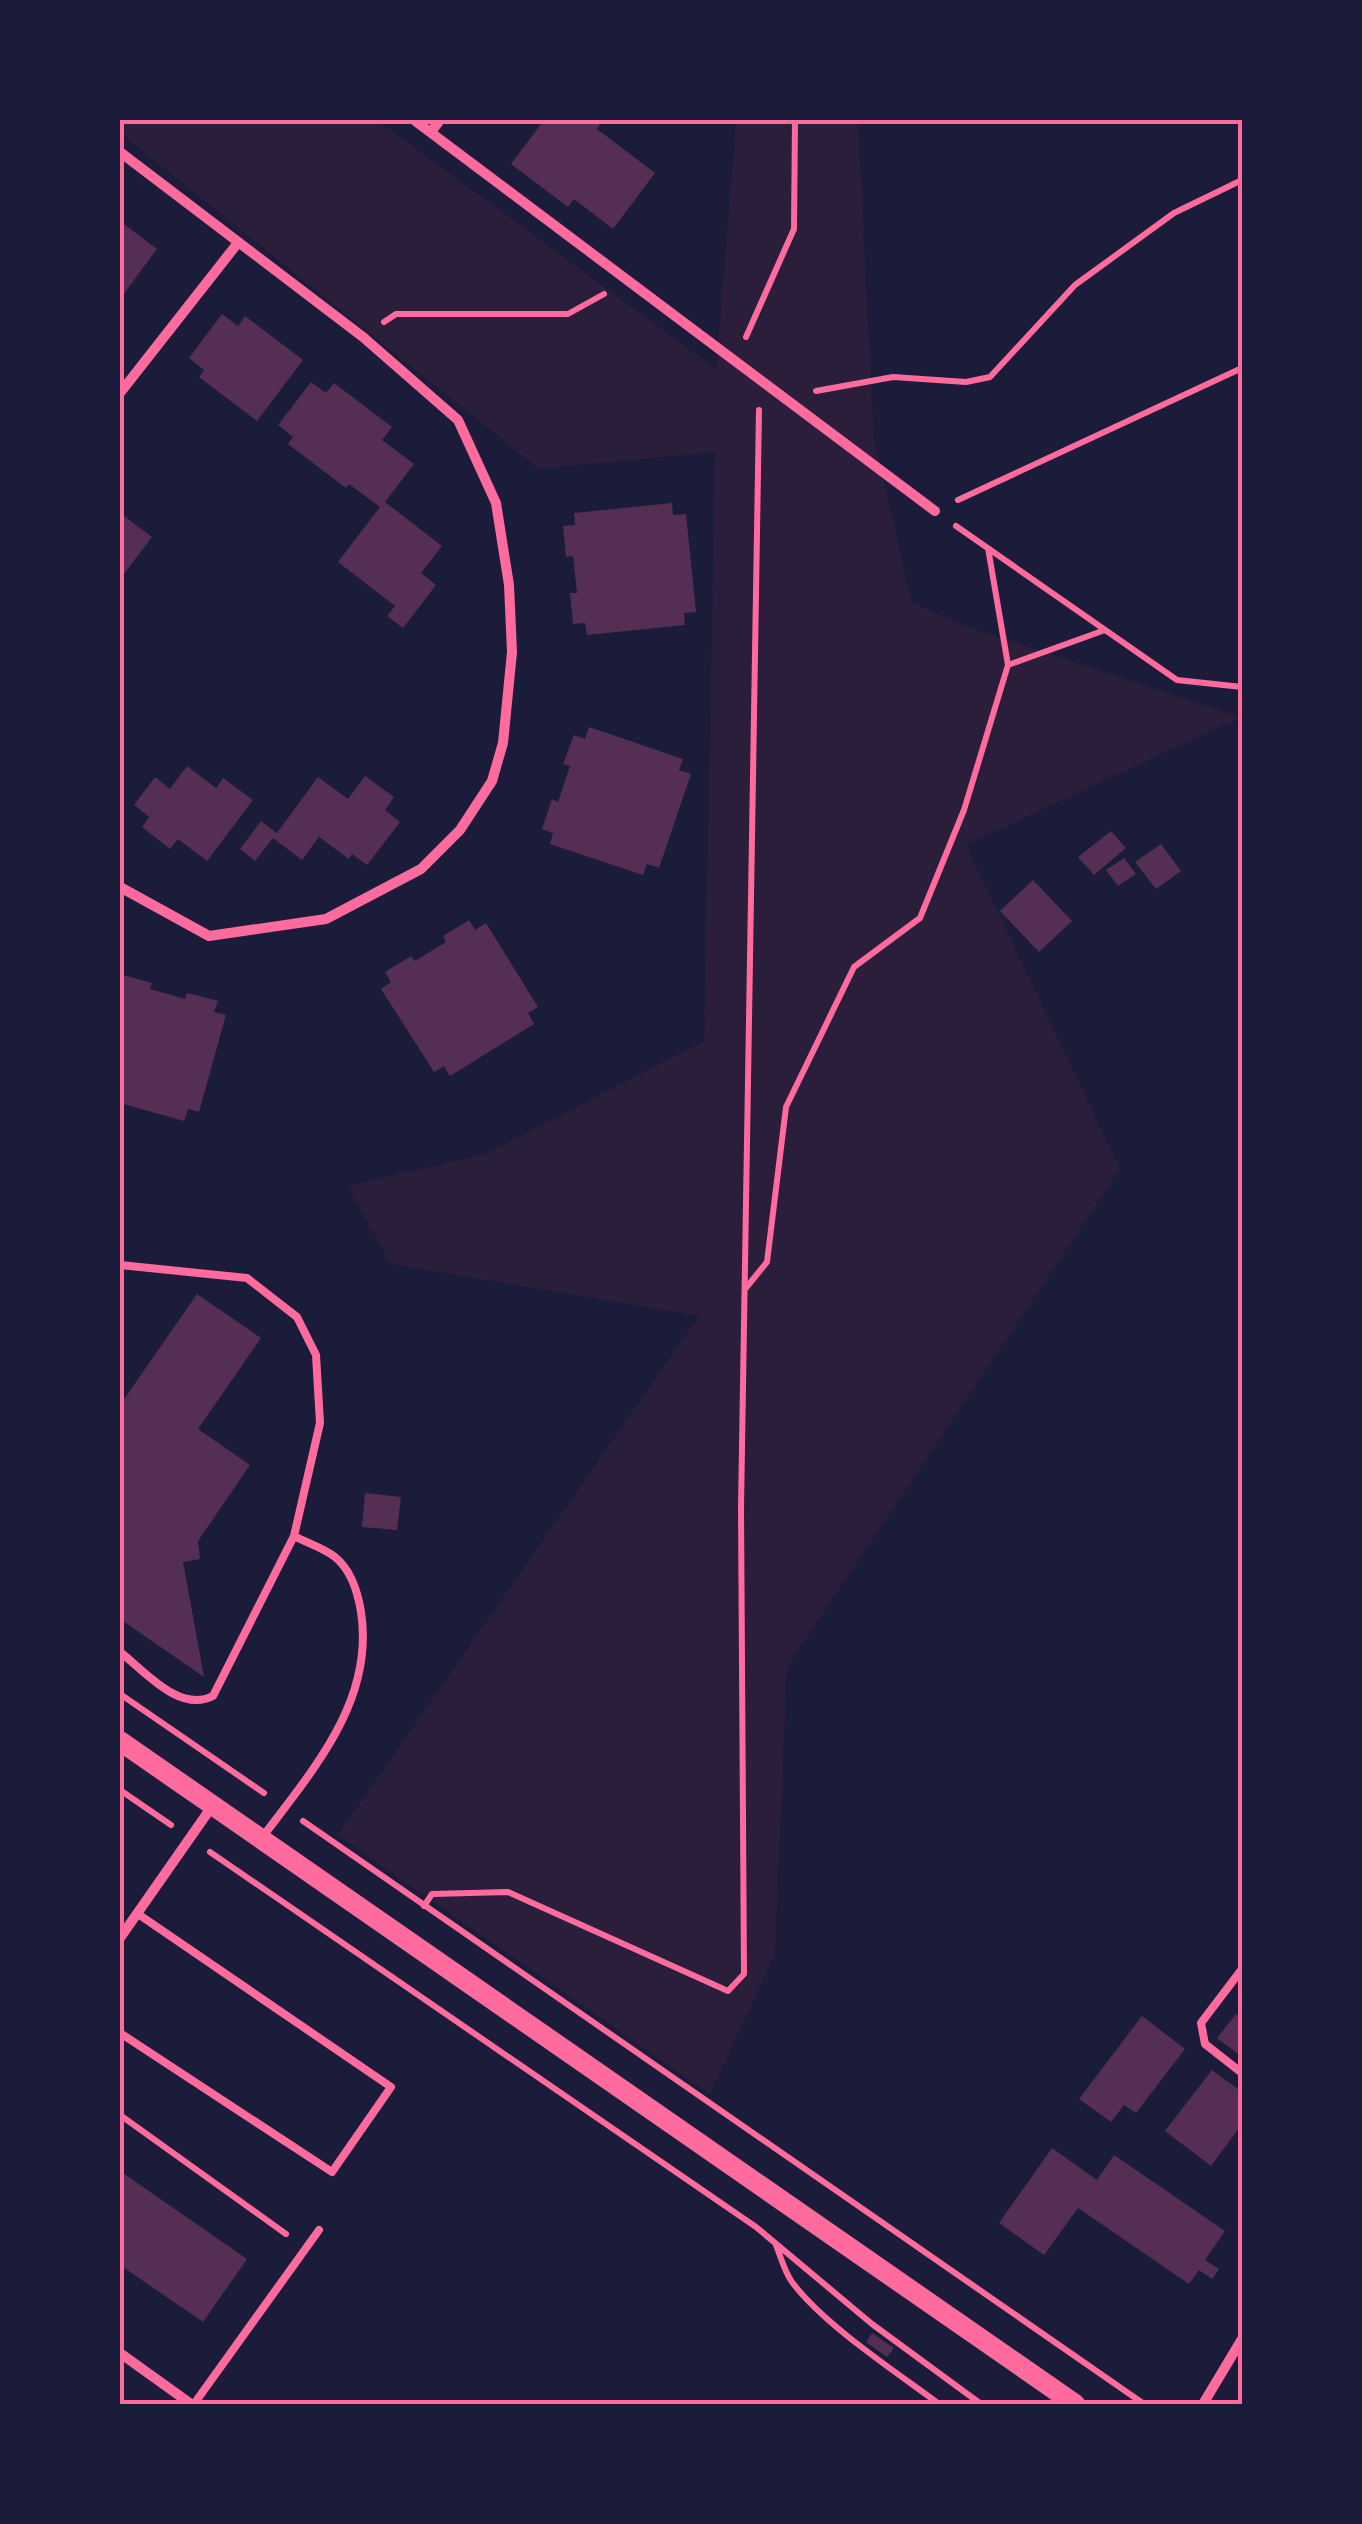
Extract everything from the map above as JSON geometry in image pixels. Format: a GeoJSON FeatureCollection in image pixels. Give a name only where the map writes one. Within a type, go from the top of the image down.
{"type":"FeatureCollection","features":[{"type":"Feature","properties":{"kind":"main road"},"geometry":{"type":"LineString","coordinates":[[120,1741],[1075,2404]]}},
{"type":"Feature","properties":{"kind":"street"},"geometry":{"type":"LineString","coordinates":[[414,120],[935,511]]}},
{"type":"Feature","properties":{"kind":"street"},"geometry":{"type":"LineString","coordinates":[[431,132],[440,120]]}},
{"type":"Feature","properties":{"kind":"street"},"geometry":{"type":"LineString","coordinates":[[120,152],[363,337],[458,420],[496,502],[510,584],[512,652],[502,742],[492,781],[460,830],[421,869],[326,918],[209,936],[120,887]]}},
{"type":"Feature","properties":{"kind":"street"},"geometry":{"type":"LineString","coordinates":[[120,392],[237,244]]}},
{"type":"Feature","properties":{"kind":"street"},"geometry":{"type":"LineString","coordinates":[[120,1938],[213,1806]]}},
{"type":"Feature","properties":{"kind":"street"},"geometry":{"type":"LineString","coordinates":[[1203,2404],[1242,2340]]}},
{"type":"Feature","properties":{"kind":"street"},"geometry":{"type":"LineString","coordinates":[[120,2354],[193,2404]]}},
{"type":"Feature","properties":{"kind":"lane"},"geometry":{"type":"LineString","coordinates":[[120,1265],[247,1278],[298,1318],[316,1355],[320,1423],[294,1536],[213,1696],[200,1702],[181,1699],[120,1652]]}},
{"type":"Feature","properties":{"kind":"lane"},"geometry":{"type":"LineString","coordinates":[[261,1839],[333,1743],[350,1700],[365,1640],[357,1589],[337,1558],[294,1536]]}},
{"type":"Feature","properties":{"kind":"lane"},"geometry":{"type":"LineString","coordinates":[[120,2033],[332,2172],[390,2087],[138,1914]]}},
{"type":"Feature","properties":{"kind":"lane"},"geometry":{"type":"LineString","coordinates":[[1242,1969],[1201,2024],[1205,2044],[1242,2072]]}},
{"type":"Feature","properties":{"kind":"lane"},"geometry":{"type":"LineString","coordinates":[[193,2404],[318,2230]]}},
{"type":"Feature","properties":{"kind":"path"},"geometry":{"type":"LineString","coordinates":[[736,360],[794,229],[795,120]]}},
{"type":"Feature","properties":{"kind":"path"},"geometry":{"type":"LineString","coordinates":[[785,398],[894,377],[966,382],[990,377],[1075,285],[1174,213],[1242,180]]}},
{"type":"Feature","properties":{"kind":"path"},"geometry":{"type":"LineString","coordinates":[[363,337],[396,314],[568,314],[628,280]]}},
{"type":"Feature","properties":{"kind":"path"},"geometry":{"type":"LineString","coordinates":[[935,511],[1242,368]]}},
{"type":"Feature","properties":{"kind":"path"},"geometry":{"type":"LineString","coordinates":[[424,1906],[432,1894],[508,1892],[728,1990],[744,1974],[741,1508],[760,379]]}},
{"type":"Feature","properties":{"kind":"path"},"geometry":{"type":"LineString","coordinates":[[935,511],[1177,680],[1242,687]]}},
{"type":"Feature","properties":{"kind":"path"},"geometry":{"type":"LineString","coordinates":[[744,1290],[767,1262],[786,1106],[854,967],[920,918],[964,810],[1008,665],[988,548]]}},
{"type":"Feature","properties":{"kind":"path"},"geometry":{"type":"LineString","coordinates":[[1008,665],[1105,630]]}},
{"type":"Feature","properties":{"kind":"path"},"geometry":{"type":"LineString","coordinates":[[120,1694],[1144,2404]]}},
{"type":"Feature","properties":{"kind":"path"},"geometry":{"type":"LineString","coordinates":[[120,1790],[740,2216],[872,2324],[981,2404]]}},
{"type":"Feature","properties":{"kind":"path"},"geometry":{"type":"LineString","coordinates":[[120,2115],[306,2248]]}},
{"type":"Feature","properties":{"kind":"path"},"geometry":{"type":"LineString","coordinates":[[776,2244],[792,2282],[811,2302],[858,2344],[940,2404]]}},
{"type":"Feature","properties":{"kind":"shaded area"},"geometry":{"type":"Polygon","coordinates":[[[120,120],[377,120],[716,369],[736,120],[858,120],[874,439],[912,603],[971,628],[1241,717],[966,845],[1120,1169],[787,1667],[775,1954],[710,2094],[338,1835],[699,1316],[391,1264],[347,1186],[486,1154],[704,1041],[715,452],[539,469],[120,133],[120,120]]]}},
{"type":"Feature","properties":{"kind":"building"},"geometry":{"type":"Polygon","coordinates":[[[544,120],[603,120],[597,129],[655,173],[613,229],[574,199],[568,207],[511,164],[544,120]]]}},
{"type":"Feature","properties":{"kind":"building"},"geometry":{"type":"Polygon","coordinates":[[[120,221],[157,249],[120,299],[120,221]]]}},
{"type":"Feature","properties":{"kind":"building"},"geometry":{"type":"Polygon","coordinates":[[[222,314],[238,326],[245,316],[303,360],[257,421],[199,377],[204,370],[189,358],[222,314]]]}},
{"type":"Feature","properties":{"kind":"building"},"geometry":{"type":"Polygon","coordinates":[[[311,382],[326,393],[334,383],[392,427],[382,440],[414,464],[385,502],[442,546],[421,573],[436,585],[403,628],[387,616],[395,606],[338,562],[380,507],[349,484],[346,488],[288,444],[293,437],[278,425],[311,382]]]}},
{"type":"Feature","properties":{"kind":"building"},"geometry":{"type":"Polygon","coordinates":[[[672,503],[673,515],[686,514],[696,612],[684,613],[685,625],[587,635],[585,623],[573,624],[570,593],[577,593],[573,556],[566,557],[563,526],[575,525],[574,513],[672,503]]]}},
{"type":"Feature","properties":{"kind":"building"},"geometry":{"type":"Polygon","coordinates":[[[120,513],[152,537],[120,579],[120,513]]]}},
{"type":"Feature","properties":{"kind":"building"},"geometry":{"type":"Polygon","coordinates":[[[589,727],[683,759],[679,770],[691,774],[659,868],[647,864],[643,875],[550,844],[553,833],[542,829],[552,799],[558,802],[570,766],[563,764],[574,735],[585,739],[589,727]]]}},
{"type":"Feature","properties":{"kind":"building"},"geometry":{"type":"Polygon","coordinates":[[[187,766],[216,788],[223,778],[253,800],[207,861],[178,839],[170,849],[142,827],[149,817],[134,805],[155,777],[170,789],[187,766]]]}},
{"type":"Feature","properties":{"kind":"building"},"geometry":{"type":"Polygon","coordinates":[[[365,776],[394,797],[385,810],[400,822],[367,865],[352,854],[349,859],[319,837],[302,860],[273,838],[255,861],[240,849],[261,821],[277,833],[318,777],[348,799],[365,776]]]}},
{"type":"Feature","properties":{"kind":"building"},"geometry":{"type":"Polygon","coordinates":[[[1111,831],[1126,848],[1094,875],[1078,857],[1111,831]]]}},
{"type":"Feature","properties":{"kind":"building"},"geometry":{"type":"Polygon","coordinates":[[[1161,844],[1181,871],[1156,889],[1135,862],[1161,844]]]}},
{"type":"Feature","properties":{"kind":"building"},"geometry":{"type":"Polygon","coordinates":[[[1124,858],[1136,874],[1118,886],[1106,870],[1124,858]]]}},
{"type":"Feature","properties":{"kind":"building"},"geometry":{"type":"Polygon","coordinates":[[[1033,880],[1072,921],[1039,952],[1000,911],[1033,880]]]}},
{"type":"Feature","properties":{"kind":"building"},"geometry":{"type":"Polygon","coordinates":[[[469,920],[475,930],[486,923],[538,1007],[528,1013],[534,1024],[450,1076],[444,1066],[434,1072],[381,989],[391,982],[385,972],[411,956],[415,961],[446,942],[443,936],[469,920]]]}},
{"type":"Feature","properties":{"kind":"building"},"geometry":{"type":"Polygon","coordinates":[[[120,974],[152,983],[150,989],[185,999],[187,993],[218,1001],[214,1012],[226,1015],[199,1112],[188,1109],[184,1121],[120,1103],[120,974]]]}},
{"type":"Feature","properties":{"kind":"building"},"geometry":{"type":"Polygon","coordinates":[[[197,1294],[261,1338],[198,1429],[250,1465],[198,1541],[200,1559],[183,1562],[204,1677],[120,1619],[120,1405],[197,1294]]]}},
{"type":"Feature","properties":{"kind":"building"},"geometry":{"type":"Polygon","coordinates":[[[365,1493],[401,1497],[397,1530],[362,1527],[365,1493]]]}},
{"type":"Feature","properties":{"kind":"building"},"geometry":{"type":"Polygon","coordinates":[[[1236,2014],[1242,2019],[1242,2057],[1217,2038],[1236,2014]]]}},
{"type":"Feature","properties":{"kind":"building"},"geometry":{"type":"Polygon","coordinates":[[[1142,2016],[1185,2049],[1136,2113],[1124,2105],[1111,2122],[1079,2099],[1142,2016]]]}},
{"type":"Feature","properties":{"kind":"building"},"geometry":{"type":"Polygon","coordinates":[[[1212,2070],[1242,2092],[1242,2124],[1211,2166],[1165,2131],[1212,2070]]]}},
{"type":"Feature","properties":{"kind":"building"},"geometry":{"type":"Polygon","coordinates":[[[1052,2148],[1097,2180],[1114,2155],[1225,2231],[1205,2260],[1219,2269],[1212,2279],[1199,2270],[1189,2284],[1078,2208],[1044,2255],[999,2223],[1052,2148]]]}},
{"type":"Feature","properties":{"kind":"building"},"geometry":{"type":"Polygon","coordinates":[[[120,2171],[247,2259],[203,2322],[120,2265],[120,2171]]]}},
{"type":"Feature","properties":{"kind":"building"},"geometry":{"type":"Polygon","coordinates":[[[872,2333],[894,2348],[887,2357],[866,2342],[872,2333]]]}}]}
